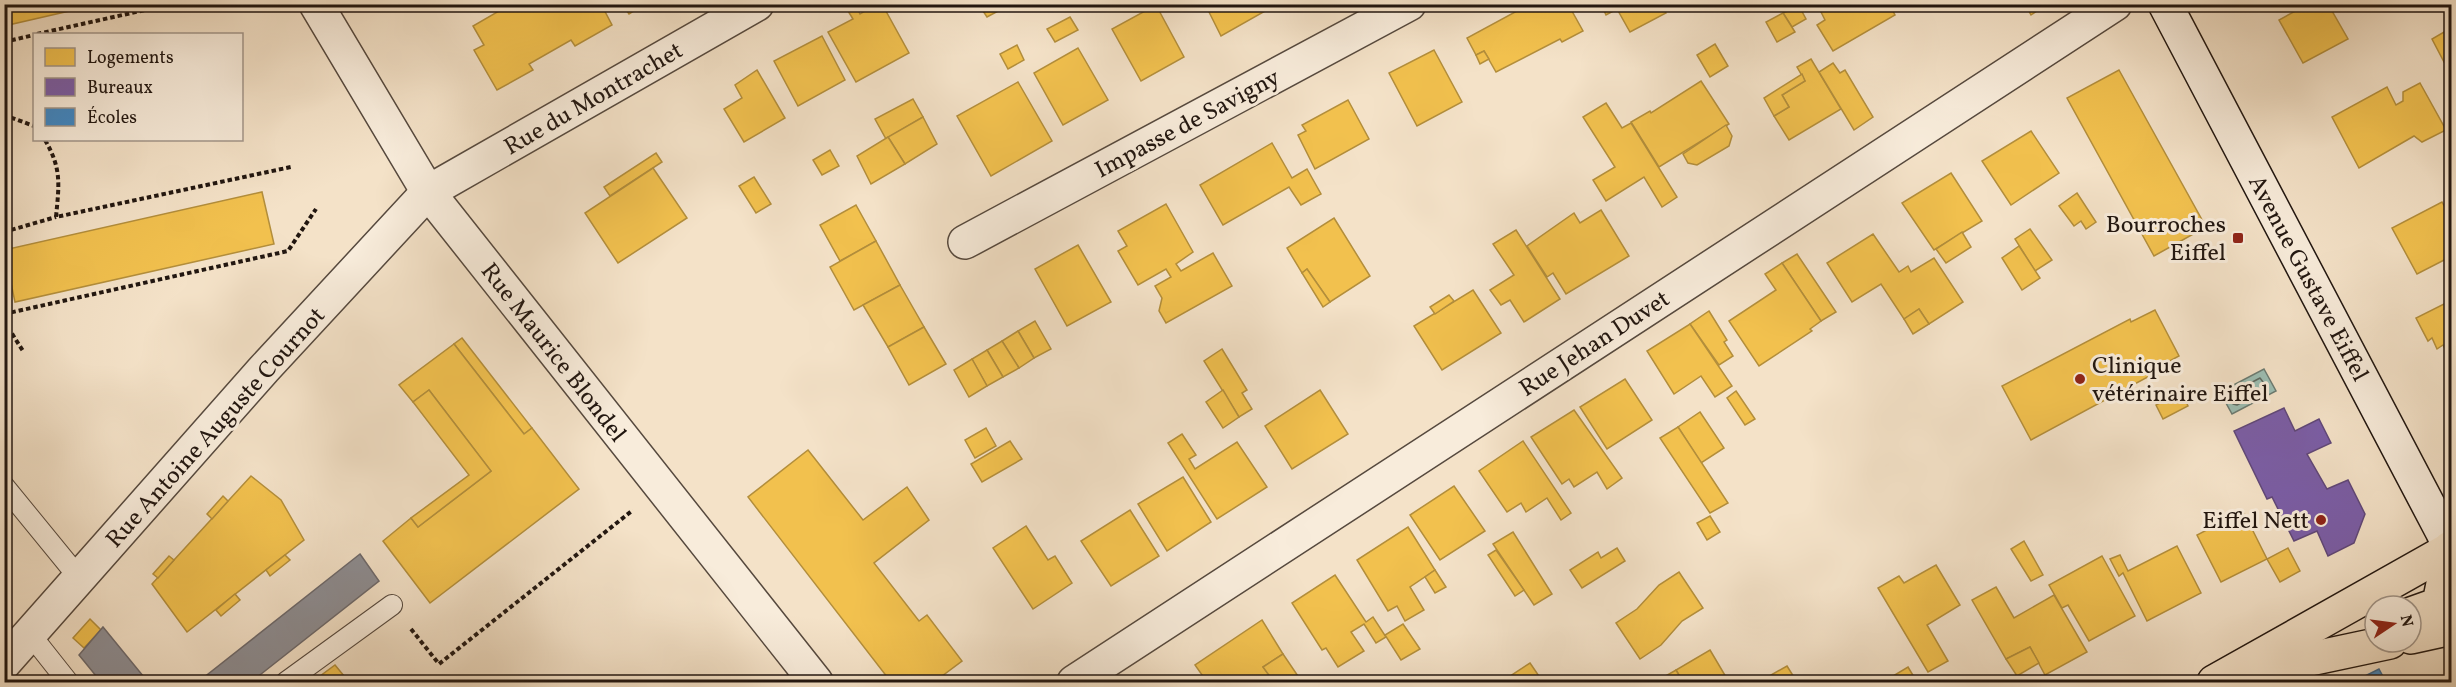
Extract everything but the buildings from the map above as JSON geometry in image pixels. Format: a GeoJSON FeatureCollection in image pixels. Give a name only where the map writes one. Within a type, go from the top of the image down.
{"type":"FeatureCollection","features":[{"type":"Feature","properties":{"kind":"main road"},"geometry":{"type":"LineString","coordinates":[[2423,610],[2439,604],[2451,550]]}},
{"type":"Feature","properties":{"kind":"main road"},"geometry":{"type":"LineString","coordinates":[[2218,680],[2451,550]]}},
{"type":"Feature","properties":{"kind":"main road"},"geometry":{"type":"LineString","coordinates":[[2423,634],[2451,628]]}},
{"type":"Feature","properties":{"kind":"main road"},"geometry":{"type":"LineString","coordinates":[[2271,668],[2363,633]]}},
{"type":"Feature","properties":{"kind":"main road"},"geometry":{"type":"LineString","coordinates":[[2218,680],[2363,648]]}},
{"type":"Feature","properties":{"kind":"street","name":"Rue Maurice Blondel"},"geometry":{"type":"LineString","coordinates":[[316,4],[428,192],[816,682]]}},
{"type":"Feature","properties":{"kind":"street","name":"Rue du Montrachet"},"geometry":{"type":"LineString","coordinates":[[428,192],[757,4]]}},
{"type":"Feature","properties":{"kind":"street","name":"Impasse de Savigny"},"geometry":{"type":"LineString","coordinates":[[965,242],[1409,4]]}},
{"type":"Feature","properties":{"kind":"street","name":"Rue Jehan Duvet"},"geometry":{"type":"LineString","coordinates":[[1074,682],[2115,4]]}},
{"type":"Feature","properties":{"kind":"street","name":"Avenue Gustave Eiffel"},"geometry":{"type":"LineString","coordinates":[[2165,4],[2451,550]]}},
{"type":"Feature","properties":{"kind":"street","name":"Rue Antoine Auguste Cournot"},"geometry":{"type":"LineString","coordinates":[[4,663],[264,369],[428,192]]}},
{"type":"Feature","properties":{"kind":"lane"},"geometry":{"type":"LineString","coordinates":[[4,486],[80,579]]}},
{"type":"Feature","properties":{"kind":"lane"},"geometry":{"type":"LineString","coordinates":[[286,682],[392,605]]}},
{"type":"Feature","properties":{"kind":"lane"},"geometry":{"type":"LineString","coordinates":[[30,634],[68,682]]}},
{"type":"Feature","properties":{"kind":"path"},"geometry":{"type":"LineString","coordinates":[[45,33],[172,4]]}},
{"type":"Feature","properties":{"kind":"path"},"geometry":{"type":"LineString","coordinates":[[4,42],[33,36]]}},
{"type":"Feature","properties":{"kind":"path"},"geometry":{"type":"LineString","coordinates":[[4,115],[33,126]]}},
{"type":"Feature","properties":{"kind":"path"},"geometry":{"type":"LineString","coordinates":[[46,141],[55,157],[60,177],[56,217]]}},
{"type":"Feature","properties":{"kind":"path"},"geometry":{"type":"LineString","coordinates":[[4,232],[56,217],[291,167]]}},
{"type":"Feature","properties":{"kind":"path"},"geometry":{"type":"LineString","coordinates":[[4,314],[288,251],[316,209]]}},
{"type":"Feature","properties":{"kind":"path"},"geometry":{"type":"LineString","coordinates":[[4,321],[23,351]]}},
{"type":"Feature","properties":{"kind":"path"},"geometry":{"type":"LineString","coordinates":[[392,605],[439,664],[661,488]]}},
{"type":"Feature","properties":{"kind":"water"},"geometry":{"type":"Polygon","coordinates":[[[2264,369],[2276,391],[2232,414],[2220,392],[2264,369]]]}},
{"type":"Feature","properties":{"kind":"place","name":"Bourroches Eiffel"},"geometry":{"type":"Point","coordinates":[2238,238]}},
{"type":"Feature","properties":{"kind":"place","name":"Clinique vétérinaire Eiffel"},"geometry":{"type":"Point","coordinates":[2080,379]}},
{"type":"Feature","properties":{"kind":"place","name":"Eiffel Nett"},"geometry":{"type":"Point","coordinates":[2321,520]}}]}
